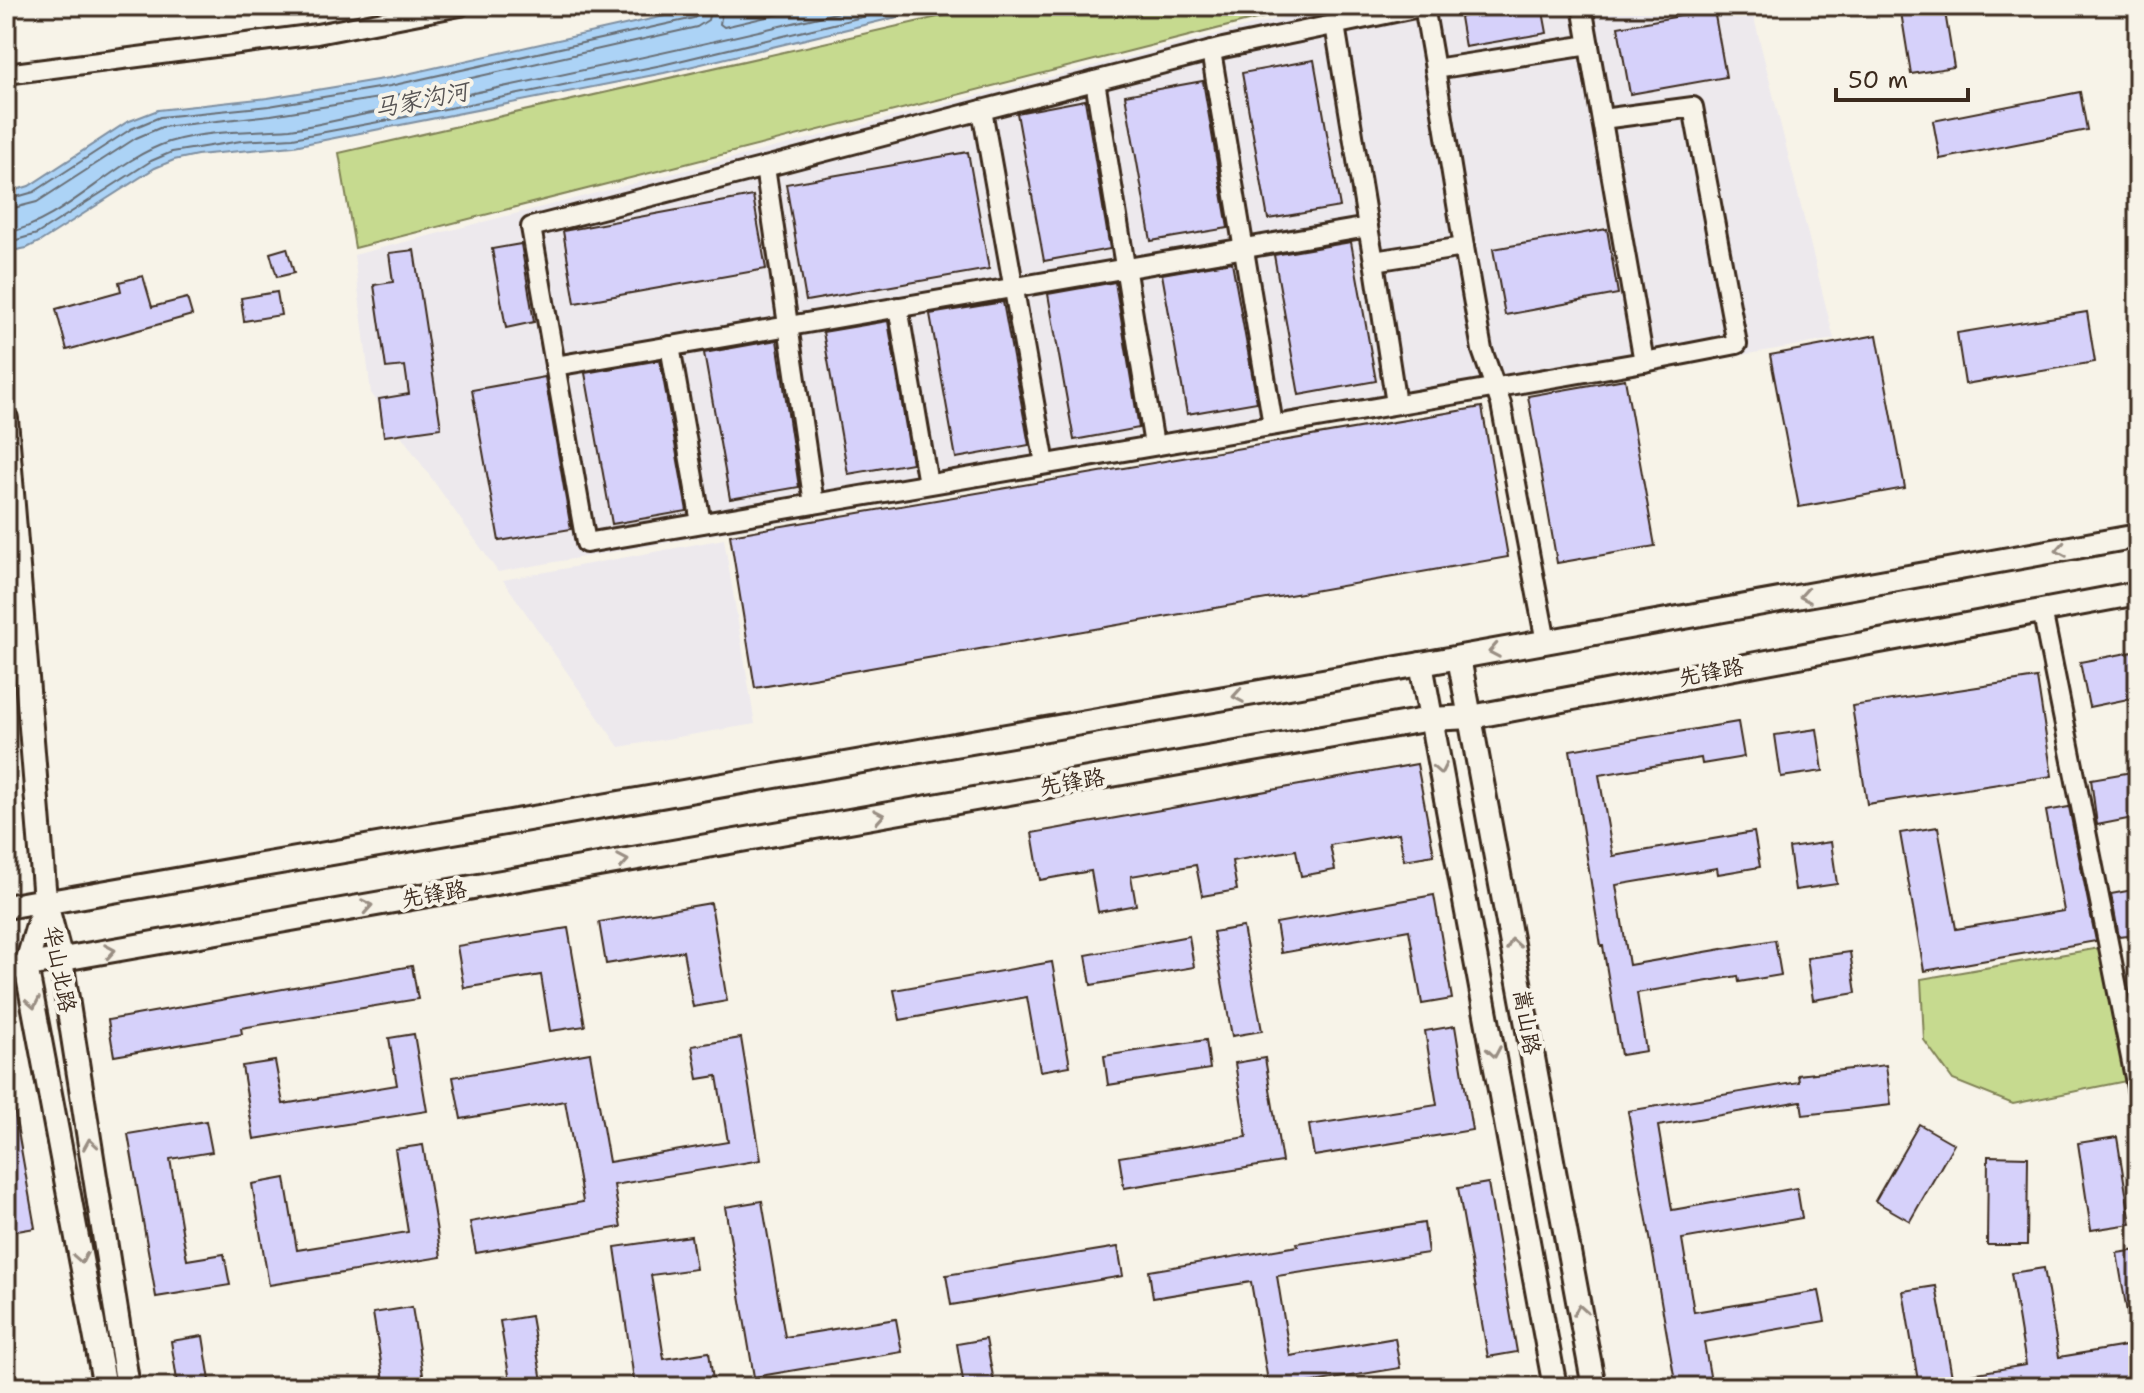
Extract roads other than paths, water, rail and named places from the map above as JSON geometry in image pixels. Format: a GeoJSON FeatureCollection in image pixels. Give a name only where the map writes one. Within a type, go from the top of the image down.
{"type":"FeatureCollection","features":[{"type":"Feature","properties":{"kind":"main road"},"geometry":{"type":"LineString","coordinates":[[6,419],[45,900]]}},
{"type":"Feature","properties":{"kind":"main road"},"geometry":{"type":"LineString","coordinates":[[6,907],[1459,658],[2138,536]]}},
{"type":"Feature","properties":{"kind":"main road","name":"先锋路"},"geometry":{"type":"LineString","coordinates":[[16,968],[1430,719],[1471,717],[2138,593]]}},
{"type":"Feature","properties":{"kind":"main road","name":"嵩山路"},"geometry":{"type":"LineString","coordinates":[[1459,658],[1594,1387]]}},
{"type":"Feature","properties":{"kind":"main road","name":"嵩山路"},"geometry":{"type":"LineString","coordinates":[[1421,664],[1555,1387]]}},
{"type":"Feature","properties":{"kind":"main road","name":"华山北路"},"geometry":{"type":"LineString","coordinates":[[45,900],[61,960],[128,1387]]}},
{"type":"Feature","properties":{"kind":"main road","name":"华山北路"},"geometry":{"type":"LineString","coordinates":[[45,900],[16,968],[105,1387]]}},
{"type":"Feature","properties":{"kind":"street"},"geometry":{"type":"LineString","coordinates":[[6,74],[317,34],[460,6]]}},
{"type":"Feature","properties":{"kind":"street"},"geometry":{"type":"LineString","coordinates":[[1546,642],[1501,404],[1495,387],[1482,350],[1424,6],[1211,51],[531,227],[586,543],[1154,445],[1495,387],[1644,362],[1737,344],[1693,107],[1602,119]]}},
{"type":"Feature","properties":{"kind":"street"},"geometry":{"type":"LineString","coordinates":[[1582,6],[1644,362]]}},
{"type":"Feature","properties":{"kind":"street"},"geometry":{"type":"LineString","coordinates":[[1335,25],[1396,404]]}},
{"type":"Feature","properties":{"kind":"street"},"geometry":{"type":"LineString","coordinates":[[1435,69],[1589,45]]}},
{"type":"Feature","properties":{"kind":"street"},"geometry":{"type":"LineString","coordinates":[[1211,51],[1273,425]]}},
{"type":"Feature","properties":{"kind":"street"},"geometry":{"type":"LineString","coordinates":[[1095,81],[1154,445]]}},
{"type":"Feature","properties":{"kind":"street"},"geometry":{"type":"LineString","coordinates":[[982,110],[1045,464]]}},
{"type":"Feature","properties":{"kind":"street"},"geometry":{"type":"LineString","coordinates":[[765,167],[814,504]]}},
{"type":"Feature","properties":{"kind":"street"},"geometry":{"type":"LineString","coordinates":[[555,366],[1368,227]]}},
{"type":"Feature","properties":{"kind":"street"},"geometry":{"type":"LineString","coordinates":[[1374,261],[1464,247]]}},
{"type":"Feature","properties":{"kind":"street"},"geometry":{"type":"LineString","coordinates":[[898,307],[928,484]]}},
{"type":"Feature","properties":{"kind":"street"},"geometry":{"type":"LineString","coordinates":[[670,346],[701,523]]}},
{"type":"Feature","properties":{"kind":"street"},"geometry":{"type":"LineString","coordinates":[[2042,610],[2138,1093]]}},
{"type":"Feature","properties":{"kind":"water","name":"马家沟河"},"geometry":{"type":"Polygon","coordinates":[[[709,6],[943,6],[664,73],[294,146],[174,160],[155,168],[41,241],[27,248],[6,252],[6,193],[29,186],[127,122],[158,110],[268,98],[389,78],[709,6]]]}}]}
